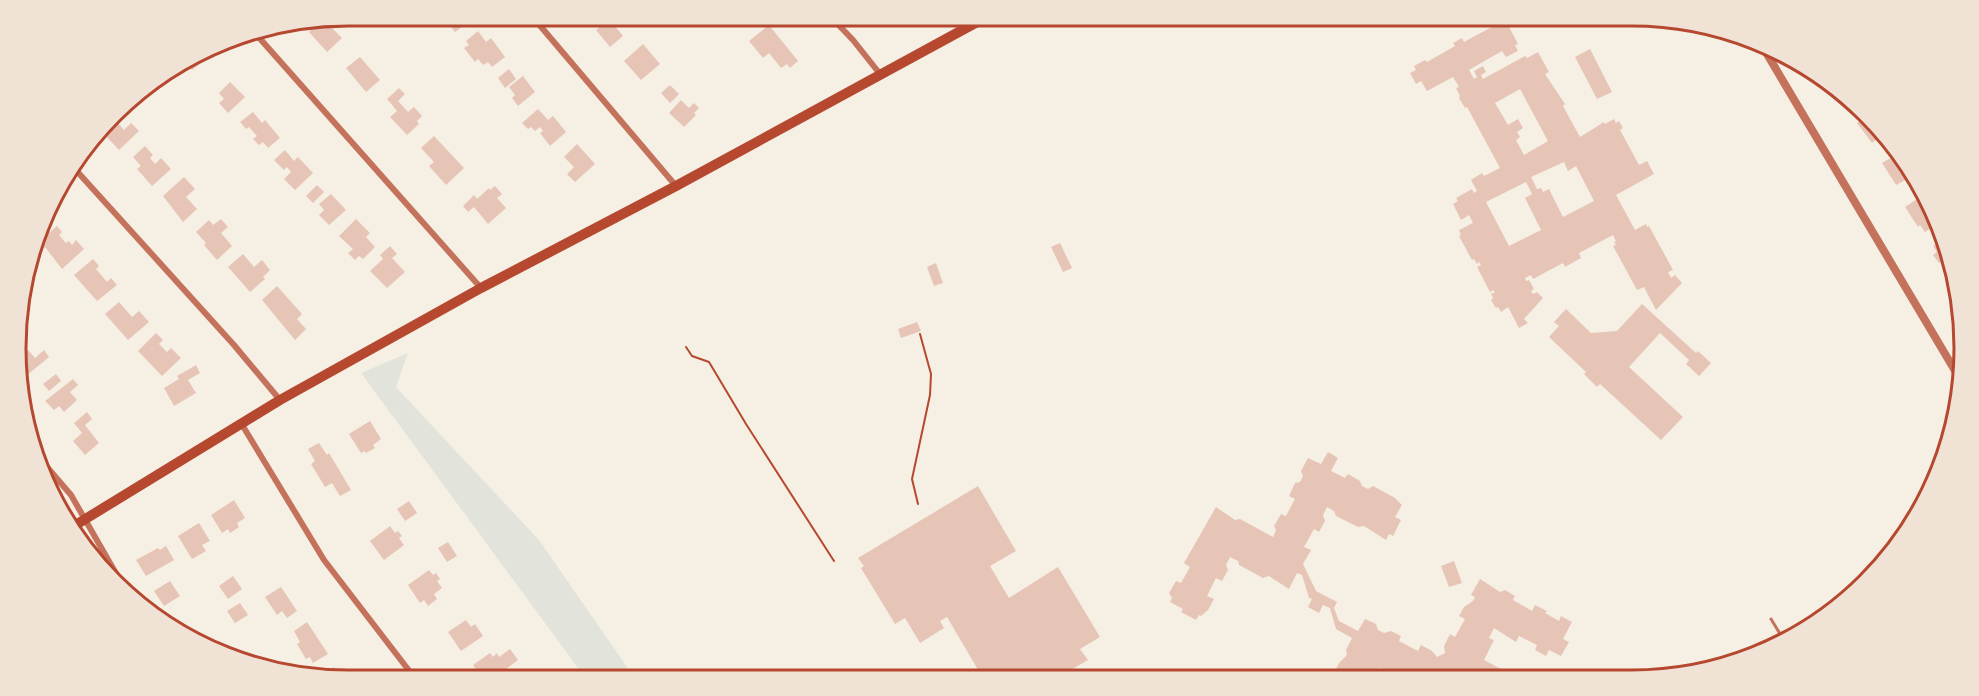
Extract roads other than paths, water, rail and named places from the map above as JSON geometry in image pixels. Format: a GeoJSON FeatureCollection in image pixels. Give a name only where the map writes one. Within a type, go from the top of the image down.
{"type":"FeatureCollection","features":[{"type":"Feature","properties":{"kind":"highway"},"geometry":{"type":"LineString","coordinates":[[78,524],[280,400],[482,288],[676,186],[969,26]]}},
{"type":"Feature","properties":{"kind":"street"},"geometry":{"type":"LineString","coordinates":[[540,26],[676,186]]}},
{"type":"Feature","properties":{"kind":"street"},"geometry":{"type":"LineString","coordinates":[[839,26],[880,74]]}},
{"type":"Feature","properties":{"kind":"street"},"geometry":{"type":"LineString","coordinates":[[259,38],[482,288]]}},
{"type":"Feature","properties":{"kind":"street"},"geometry":{"type":"LineString","coordinates":[[1768,56],[1953,367]]}},
{"type":"Feature","properties":{"kind":"street"},"geometry":{"type":"LineString","coordinates":[[78,172],[234,345],[280,400]]}},
{"type":"Feature","properties":{"kind":"street"},"geometry":{"type":"LineString","coordinates":[[241,423],[324,560],[409,670]]}},
{"type":"Feature","properties":{"kind":"street"},"geometry":{"type":"LineString","coordinates":[[49,469],[65,487],[113,569]]}},
{"type":"Feature","properties":{"kind":"lane"},"geometry":{"type":"LineString","coordinates":[[1771,619],[1780,634]]}}]}
